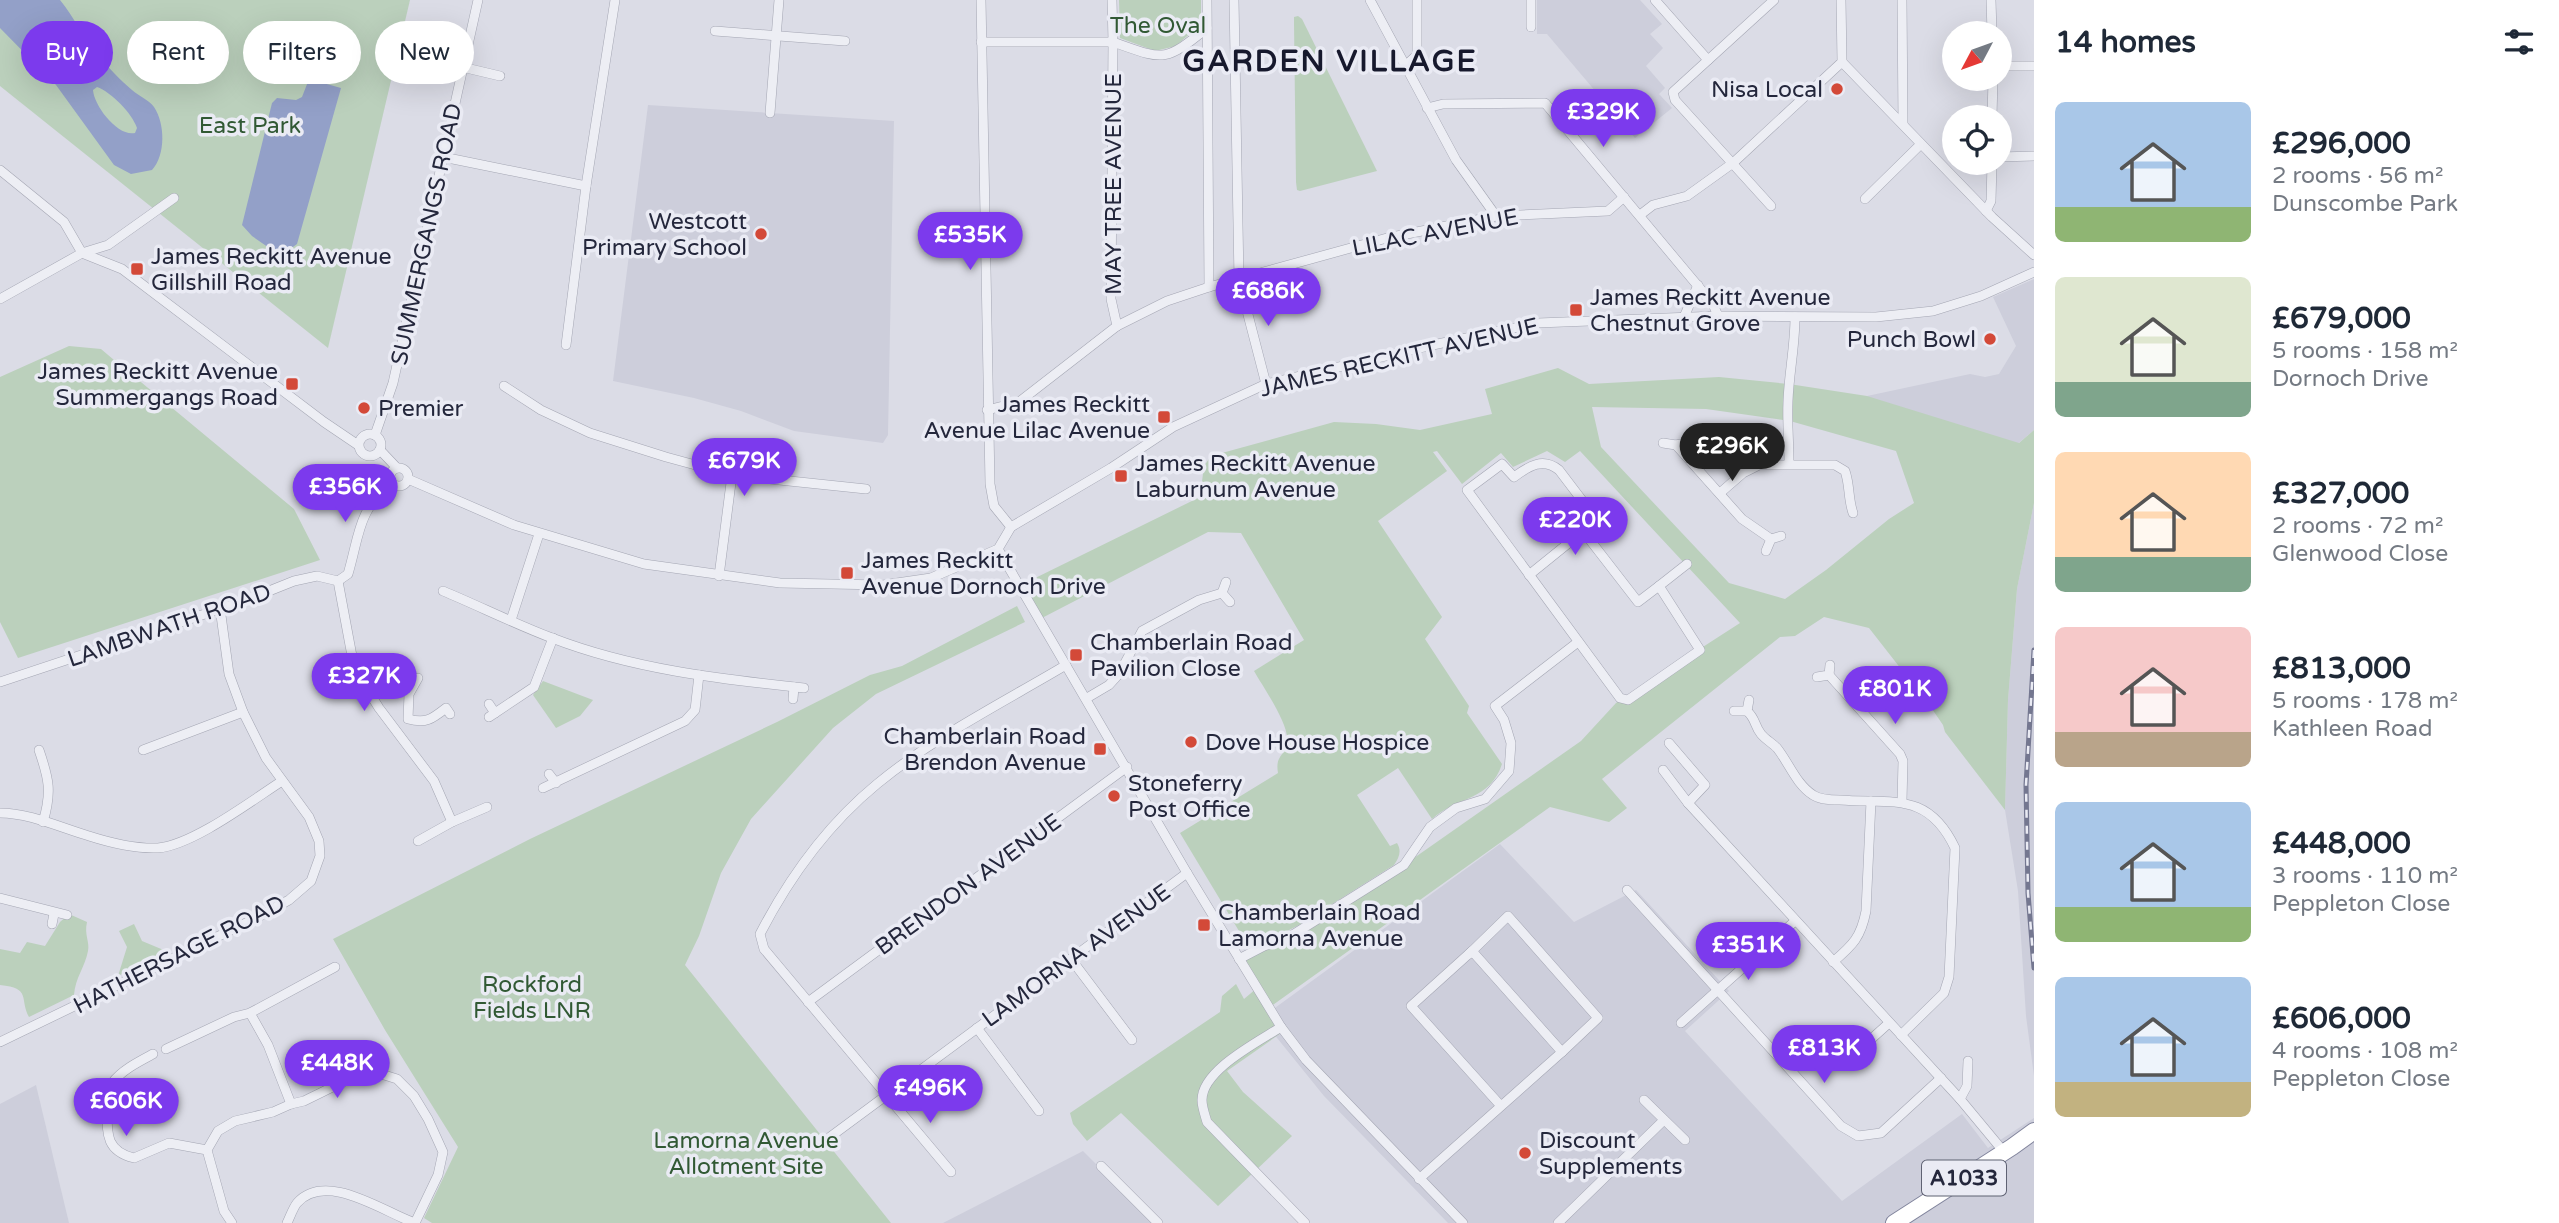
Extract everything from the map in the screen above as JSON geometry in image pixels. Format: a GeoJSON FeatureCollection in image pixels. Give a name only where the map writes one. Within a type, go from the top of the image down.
{"type":"FeatureCollection","features":[{"type":"Feature","properties":{"kind":"highway","name":"A1033"},"geometry":{"type":"LineString","coordinates":[[1894,1223],[2034,1131]]}},
{"type":"Feature","properties":{"kind":"street","name":"SUMMERGANGS ROAD"},"geometry":{"type":"LineString","coordinates":[[473,21],[478,0]]}},
{"type":"Feature","properties":{"kind":"street"},"geometry":{"type":"LineString","coordinates":[[566,345],[586,186],[615,0]]}},
{"type":"Feature","properties":{"kind":"street"},"geometry":{"type":"LineString","coordinates":[[769,113],[779,0]]}},
{"type":"Feature","properties":{"kind":"street"},"geometry":{"type":"LineString","coordinates":[[408,479],[539,534],[644,564],[719,576],[780,583],[883,585],[931,578],[999,550],[1011,527],[995,506],[990,490],[981,0]]}},
{"type":"Feature","properties":{"kind":"street"},"geometry":{"type":"LineString","coordinates":[[1112,0],[1113,42]]}},
{"type":"Feature","properties":{"kind":"street"},"geometry":{"type":"LineString","coordinates":[[1207,0],[1209,287]]}},
{"type":"Feature","properties":{"kind":"street"},"geometry":{"type":"LineString","coordinates":[[1234,0],[1238,280],[1266,384]]}},
{"type":"Feature","properties":{"kind":"street"},"geometry":{"type":"LineString","coordinates":[[1370,0],[1457,160],[1496,216]]}},
{"type":"Feature","properties":{"kind":"street"},"geometry":{"type":"LineString","coordinates":[[1405,66],[1416,55],[1417,0]]}},
{"type":"Feature","properties":{"kind":"street"},"geometry":{"type":"LineString","coordinates":[[1531,0],[1531,27]]}},
{"type":"Feature","properties":{"kind":"street"},"geometry":{"type":"LineString","coordinates":[[1656,0],[1708,61]]}},
{"type":"Feature","properties":{"kind":"street"},"geometry":{"type":"LineString","coordinates":[[1770,206],[1675,100],[1673,92],[1774,0]]}},
{"type":"Feature","properties":{"kind":"street"},"geometry":{"type":"LineString","coordinates":[[1841,0],[1842,62],[1986,211],[2034,255]]}},
{"type":"Feature","properties":{"kind":"street"},"geometry":{"type":"LineString","coordinates":[[1902,0],[1903,124]]}},
{"type":"Feature","properties":{"kind":"street"},"geometry":{"type":"LineString","coordinates":[[1991,0],[1992,21]]}},
{"type":"Feature","properties":{"kind":"street"},"geometry":{"type":"LineString","coordinates":[[981,42],[1113,42],[1154,57],[1178,52],[1207,28]]}},
{"type":"Feature","properties":{"kind":"street"},"geometry":{"type":"LineString","coordinates":[[715,32],[845,41]]}},
{"type":"Feature","properties":{"kind":"street","name":"MAY TREE AVENUE"},"geometry":{"type":"LineString","coordinates":[[1113,42],[1111,299],[1116,326]]}},
{"type":"Feature","properties":{"kind":"street"},"geometry":{"type":"LineString","coordinates":[[1640,215],[1653,205],[1687,196],[1733,163],[1842,62]]}},
{"type":"Feature","properties":{"kind":"street"},"geometry":{"type":"LineString","coordinates":[[2012,66],[2034,66]]}},
{"type":"Feature","properties":{"kind":"street"},"geometry":{"type":"LineString","coordinates":[[474,70],[500,76]]}},
{"type":"Feature","properties":{"kind":"street","name":"SUMMERGANGS ROAD"},"geometry":{"type":"LineString","coordinates":[[377,431],[393,383],[458,84]]}},
{"type":"Feature","properties":{"kind":"street"},"geometry":{"type":"LineString","coordinates":[[1427,108],[1443,104],[1545,103],[1698,285],[1713,304],[1718,316]]}},
{"type":"Feature","properties":{"kind":"street"},"geometry":{"type":"LineString","coordinates":[[1865,199],[1921,144]]}},
{"type":"Feature","properties":{"kind":"street"},"geometry":{"type":"LineString","coordinates":[[2012,157],[2034,156]]}},
{"type":"Feature","properties":{"kind":"street"},"geometry":{"type":"LineString","coordinates":[[443,157],[586,186]]}},
{"type":"Feature","properties":{"kind":"street"},"geometry":{"type":"LineString","coordinates":[[0,170],[64,222],[82,253],[122,269],[358,445],[364,454],[377,453],[394,469],[406,471],[408,479],[405,484],[399,486],[391,482]]}},
{"type":"Feature","properties":{"kind":"street"},"geometry":{"type":"LineString","coordinates":[[1986,211],[1991,201],[1992,175]]}},
{"type":"Feature","properties":{"kind":"street","name":"LILAC AVENUE"},"geometry":{"type":"LineString","coordinates":[[987,410],[1019,402],[1116,326],[1167,302],[1209,287],[1387,238],[1496,216],[1608,211],[1625,197]]}},
{"type":"Feature","properties":{"kind":"street"},"geometry":{"type":"LineString","coordinates":[[0,299],[82,253],[108,246],[174,198]]}},
{"type":"Feature","properties":{"kind":"street","name":"JAMES RECKITT AVENUE"},"geometry":{"type":"LineString","coordinates":[[1011,527],[1111,468],[1173,427],[1266,384],[1538,323],[1718,316],[1876,317],[1933,311],[1981,296],[2034,272]]}},
{"type":"Feature","properties":{"kind":"street"},"geometry":{"type":"LineString","coordinates":[[1684,317],[1698,285]]}},
{"type":"Feature","properties":{"kind":"street"},"geometry":{"type":"LineString","coordinates":[[1789,463],[1788,404],[1796,317]]}},
{"type":"Feature","properties":{"kind":"street"},"geometry":{"type":"LineString","coordinates":[[504,386],[541,410],[590,433],[732,475],[861,489],[855,499]]}},
{"type":"Feature","properties":{"kind":"street"},"geometry":{"type":"LineString","coordinates":[[358,445],[363,436],[377,431],[381,443],[377,453]]}},
{"type":"Feature","properties":{"kind":"street"},"geometry":{"type":"LineString","coordinates":[[1663,443],[1681,444],[1742,519],[1770,539]]}},
{"type":"Feature","properties":{"kind":"street"},"geometry":{"type":"LineString","coordinates":[[1529,575],[1599,518],[1552,464],[1539,463],[1514,477],[1502,464],[1467,490],[1529,575],[1578,642],[1620,698],[1628,700],[1700,650],[1659,586]]}},
{"type":"Feature","properties":{"kind":"street"},"geometry":{"type":"LineString","coordinates":[[1720,493],[1742,473],[1759,465],[1836,465],[1845,471],[1849,484],[1848,498],[1854,516]]}},
{"type":"Feature","properties":{"kind":"street"},"geometry":{"type":"LineString","coordinates":[[391,482],[390,476],[394,469]]}},
{"type":"Feature","properties":{"kind":"street"},"geometry":{"type":"LineString","coordinates":[[719,576],[732,475]]}},
{"type":"Feature","properties":{"kind":"street"},"geometry":{"type":"LineString","coordinates":[[391,482],[379,492],[363,515],[348,574],[338,581],[352,656],[362,681],[434,781],[452,822]]}},
{"type":"Feature","properties":{"kind":"street"},"geometry":{"type":"LineString","coordinates":[[1583,531],[1638,602],[1687,565]]}},
{"type":"Feature","properties":{"kind":"street"},"geometry":{"type":"LineString","coordinates":[[511,620],[539,534]]}},
{"type":"Feature","properties":{"kind":"street"},"geometry":{"type":"LineString","coordinates":[[1770,539],[1781,536]]}},
{"type":"Feature","properties":{"kind":"street"},"geometry":{"type":"LineString","coordinates":[[1766,551],[1770,539]]}},
{"type":"Feature","properties":{"kind":"street"},"geometry":{"type":"LineString","coordinates":[[999,550],[1187,873],[1281,1027],[1306,1060],[1463,1223]]}},
{"type":"Feature","properties":{"kind":"street","name":"LAMBWATH ROAD"},"geometry":{"type":"LineString","coordinates":[[0,682],[220,608],[294,580],[317,576],[338,581]]}},
{"type":"Feature","properties":{"kind":"street"},"geometry":{"type":"LineString","coordinates":[[1222,593],[1226,582]]}},
{"type":"Feature","properties":{"kind":"street"},"geometry":{"type":"LineString","coordinates":[[443,591],[553,638],[631,662],[699,675],[799,687],[793,699]]}},
{"type":"Feature","properties":{"kind":"street"},"geometry":{"type":"LineString","coordinates":[[1087,698],[1109,685],[1119,674],[1142,631],[1199,600],[1222,593]]}},
{"type":"Feature","properties":{"kind":"street"},"geometry":{"type":"LineString","coordinates":[[1222,593],[1230,602]]}},
{"type":"Feature","properties":{"kind":"street","name":"HATHERSAGE ROAD"},"geometry":{"type":"LineString","coordinates":[[0,1042],[254,919],[301,891],[311,881],[320,856],[319,841],[309,817],[256,741],[243,712],[229,674],[220,608]]}},
{"type":"Feature","properties":{"kind":"street"},"geometry":{"type":"LineString","coordinates":[[489,704],[492,715],[534,687],[553,638]]}},
{"type":"Feature","properties":{"kind":"street"},"geometry":{"type":"LineString","coordinates":[[1239,959],[1264,946],[1286,939],[1404,865],[1430,828],[1456,808],[1485,799],[1509,771],[1511,743],[1504,720],[1495,706],[1578,642]]}},
{"type":"Feature","properties":{"kind":"street"},"geometry":{"type":"LineString","coordinates":[[951,1172],[764,949],[760,934],[783,890],[803,862],[874,786],[902,764],[1066,665]]}},
{"type":"Feature","properties":{"kind":"street"},"geometry":{"type":"LineString","coordinates":[[1817,677],[1830,670],[1900,754],[1903,761],[1902,801]]}},
{"type":"Feature","properties":{"kind":"street"},"geometry":{"type":"LineString","coordinates":[[544,788],[685,721],[695,710],[699,675]]}},
{"type":"Feature","properties":{"kind":"street"},"geometry":{"type":"LineString","coordinates":[[394,729],[408,719],[409,694],[418,678]]}},
{"type":"Feature","properties":{"kind":"street"},"geometry":{"type":"LineString","coordinates":[[1747,711],[1749,701]]}},
{"type":"Feature","properties":{"kind":"street"},"geometry":{"type":"LineString","coordinates":[[408,719],[422,723],[446,708],[450,714]]}},
{"type":"Feature","properties":{"kind":"street"},"geometry":{"type":"LineString","coordinates":[[1734,711],[1747,711],[1755,718],[1760,733],[1775,746],[1789,769],[1813,796],[1821,799],[1871,802],[1902,801],[1932,814],[1947,830],[1955,848],[1949,977],[1944,993],[1901,1035]]}},
{"type":"Feature","properties":{"kind":"street"},"geometry":{"type":"LineString","coordinates":[[143,750],[243,712]]}},
{"type":"Feature","properties":{"kind":"street"},"geometry":{"type":"LineString","coordinates":[[1669,743],[1705,785],[1688,803]]}},
{"type":"Feature","properties":{"kind":"street"},"geometry":{"type":"LineString","coordinates":[[39,750],[50,781],[49,804],[43,822]]}},
{"type":"Feature","properties":{"kind":"street","name":"BRENDON AVENUE"},"geometry":{"type":"LineString","coordinates":[[808,1002],[1127,767]]}},
{"type":"Feature","properties":{"kind":"street"},"geometry":{"type":"LineString","coordinates":[[1663,770],[1688,803],[1941,1078],[2004,1152]]}},
{"type":"Feature","properties":{"kind":"street"},"geometry":{"type":"LineString","coordinates":[[548,774],[556,783]]}},
{"type":"Feature","properties":{"kind":"street"},"geometry":{"type":"LineString","coordinates":[[0,813],[43,822],[104,841],[142,848],[160,848],[178,844],[282,781]]}},
{"type":"Feature","properties":{"kind":"street"},"geometry":{"type":"LineString","coordinates":[[1833,962],[1854,943],[1863,927],[1871,802]]}},
{"type":"Feature","properties":{"kind":"street"},"geometry":{"type":"LineString","coordinates":[[418,841],[487,807]]}},
{"type":"Feature","properties":{"kind":"street","name":"LAMORNA AVENUE"},"geometry":{"type":"LineString","coordinates":[[830,1137],[1187,873]]}},
{"type":"Feature","properties":{"kind":"street"},"geometry":{"type":"LineString","coordinates":[[1627,890],[1841,1126],[1858,1136],[1881,1133],[1941,1078]]}},
{"type":"Feature","properties":{"kind":"street"},"geometry":{"type":"LineString","coordinates":[[0,898],[54,914],[67,915]]}},
{"type":"Feature","properties":{"kind":"street"},"geometry":{"type":"LineString","coordinates":[[52,924],[54,914]]}},
{"type":"Feature","properties":{"kind":"street"},"geometry":{"type":"LineString","coordinates":[[1419,1179],[1502,1106],[1598,1018],[1508,916],[1411,1006],[1502,1106]]}},
{"type":"Feature","properties":{"kind":"street"},"geometry":{"type":"LineString","coordinates":[[1681,1023],[1795,921]]}},
{"type":"Feature","properties":{"kind":"street"},"geometry":{"type":"LineString","coordinates":[[1469,954],[1472,951],[1562,1052]]}},
{"type":"Feature","properties":{"kind":"street"},"geometry":{"type":"LineString","coordinates":[[1071,959],[1132,1040]]}},
{"type":"Feature","properties":{"kind":"street"},"geometry":{"type":"LineString","coordinates":[[166,1049],[233,1017],[250,1013],[335,967]]}},
{"type":"Feature","properties":{"kind":"street"},"geometry":{"type":"LineString","coordinates":[[250,1013],[268,1045],[291,1104]]}},
{"type":"Feature","properties":{"kind":"street"},"geometry":{"type":"LineString","coordinates":[[1849,1059],[1889,1023]]}},
{"type":"Feature","properties":{"kind":"street"},"geometry":{"type":"LineString","coordinates":[[1281,1027],[1209,1078],[1202,1098],[1207,1122],[1306,1223]]}},
{"type":"Feature","properties":{"kind":"street"},"geometry":{"type":"LineString","coordinates":[[977,1028],[1040,1111]]}},
{"type":"Feature","properties":{"kind":"street"},"geometry":{"type":"LineString","coordinates":[[153,1054],[122,1072],[103,1089],[107,1133],[117,1152],[134,1158],[169,1143],[207,1150]]}},
{"type":"Feature","properties":{"kind":"street"},"geometry":{"type":"LineString","coordinates":[[1960,1099],[1967,1086],[1968,1061]]}},
{"type":"Feature","properties":{"kind":"street"},"geometry":{"type":"LineString","coordinates":[[232,1223],[224,1211],[207,1150],[218,1131],[234,1121],[304,1101],[359,1074],[378,1073],[397,1079],[414,1096],[438,1136],[443,1152],[438,1175],[415,1223],[398,1220],[364,1200],[336,1191],[317,1192],[298,1202],[287,1223]]}},
{"type":"Feature","properties":{"kind":"street"},"geometry":{"type":"LineString","coordinates":[[1644,1100],[1685,1140]]}},
{"type":"Feature","properties":{"kind":"street"},"geometry":{"type":"LineString","coordinates":[[1558,1223],[1664,1120]]}},
{"type":"Feature","properties":{"kind":"street"},"geometry":{"type":"LineString","coordinates":[[1101,1166],[1158,1223]]}},
{"type":"Feature","properties":{"kind":"shaded area"},"geometry":{"type":"Polygon","coordinates":[[[1537,0],[1640,0],[1662,24],[1650,34],[1663,48],[1646,66],[1665,88],[1659,94],[1672,108],[1635,138],[1547,34],[1537,34],[1537,0]]]}},
{"type":"Feature","properties":{"kind":"shaded area","name":"Westcott Primary School"},"geometry":{"type":"Polygon","coordinates":[[[648,105],[894,121],[888,435],[883,443],[794,431],[741,411],[694,398],[613,381],[648,105]]]}},
{"type":"Feature","properties":{"kind":"shaded area"},"geometry":{"type":"Polygon","coordinates":[[[2034,279],[2034,430],[2003,456],[1886,421],[1867,396],[1970,374],[1985,377],[1999,374],[2016,346],[1993,297],[2034,279]]]}},
{"type":"Feature","properties":{"kind":"shaded area"},"geometry":{"type":"Polygon","coordinates":[[[2034,503],[2034,1076],[2026,1016],[2018,891],[2005,810],[2008,700],[2017,589],[2034,503]]]}},
{"type":"Feature","properties":{"kind":"shaded area"},"geometry":{"type":"Polygon","coordinates":[[[1500,844],[1574,922],[1636,890],[1729,991],[1685,1031],[1842,1201],[1962,1114],[1988,1148],[2034,1118],[2034,1223],[1448,1223],[1324,1096],[1261,1018],[1500,844]]]}},
{"type":"Feature","properties":{"kind":"shaded area"},"geometry":{"type":"Polygon","coordinates":[[[36,1085],[69,1223],[0,1223],[0,1104],[36,1085]]]}},
{"type":"Feature","properties":{"kind":"shaded area"},"geometry":{"type":"Polygon","coordinates":[[[1083,1151],[1155,1223],[943,1223],[1083,1151]]]}},
{"type":"Feature","properties":{"kind":"green space","name":"East Park"},"geometry":{"type":"Polygon","coordinates":[[[0,0],[410,0],[405,21],[375,21],[375,84],[390,84],[328,348],[0,86],[0,0]]]}},
{"type":"Feature","properties":{"kind":"green space","name":"The Oval"},"geometry":{"type":"Polygon","coordinates":[[[1119,0],[1201,0],[1201,18],[1196,28],[1176,46],[1155,51],[1120,38],[1119,0]]]}},
{"type":"Feature","properties":{"kind":"green space"},"geometry":{"type":"Polygon","coordinates":[[[1294,17],[1302,19],[1377,171],[1300,191],[1297,190],[1296,182],[1294,23],[1294,17]]]}},
{"type":"Feature","properties":{"kind":"green space"},"geometry":{"type":"Polygon","coordinates":[[[69,346],[101,349],[116,359],[294,509],[320,560],[18,658],[0,622],[0,377],[69,346]]]}},
{"type":"Feature","properties":{"kind":"green space"},"geometry":{"type":"Polygon","coordinates":[[[1558,368],[1589,384],[1719,377],[1867,396],[2019,443],[2034,430],[2034,503],[2017,589],[2008,700],[2005,810],[1945,732],[1930,706],[1869,628],[1824,617],[1795,636],[1780,637],[1602,779],[1627,808],[1609,822],[1550,807],[1270,1007],[1284,1031],[1227,1071],[1243,1092],[1292,1136],[1218,1206],[1121,1113],[1087,1141],[1073,1124],[1070,1113],[1220,1012],[1222,996],[1236,984],[1244,999],[1257,988],[1239,959],[1286,939],[1404,865],[1581,741],[1616,703],[1740,623],[1580,451],[1565,462],[1547,451],[1513,467],[1501,453],[1462,484],[1437,451],[1433,452],[1447,471],[1378,521],[1442,617],[1425,639],[1469,706],[1467,713],[1502,764],[1490,785],[1432,819],[1398,768],[1357,795],[1390,846],[1397,843],[1399,854],[1394,865],[1299,925],[1272,937],[1251,942],[1245,941],[1180,833],[1278,773],[1278,763],[1287,742],[1280,716],[1254,671],[1304,640],[1241,533],[1208,532],[1040,619],[1021,585],[1200,497],[1204,466],[1211,456],[1334,422],[1420,430],[1492,414],[1485,389],[1558,368]],[[1592,407],[1601,447],[1729,583],[1785,599],[1914,503],[1896,451],[1790,421],[1706,409],[1592,407]]]}},
{"type":"Feature","properties":{"kind":"green space","name":"Rockford Fields LNR"},"geometry":{"type":"Polygon","coordinates":[[[1017,606],[1025,622],[876,694],[833,728],[751,819],[721,873],[699,936],[685,965],[891,1223],[432,1223],[424,1218],[458,1147],[385,1030],[333,939],[530,839],[870,675],[902,666],[1017,606]]]}},
{"type":"Feature","properties":{"kind":"green space"},"geometry":{"type":"Polygon","coordinates":[[[543,681],[593,700],[580,716],[556,728],[533,695],[543,681]]]}},
{"type":"Feature","properties":{"kind":"green space"},"geometry":{"type":"Polygon","coordinates":[[[69,914],[87,922],[88,951],[74,995],[29,1017],[21,992],[10,986],[0,985],[0,949],[20,953],[27,942],[45,946],[60,922],[69,914]]]}},
{"type":"Feature","properties":{"kind":"green space"},"geometry":{"type":"Polygon","coordinates":[[[134,924],[142,941],[166,951],[118,976],[127,947],[119,931],[134,924]]]}},
{"type":"Feature","properties":{"kind":"water"},"geometry":{"type":"Polygon","coordinates":[[[0,0],[60,0],[75,21],[21,21],[21,49],[0,28],[0,0]]]}},
{"type":"Feature","properties":{"kind":"water"},"geometry":{"type":"Polygon","coordinates":[[[113,72],[152,105],[158,114],[162,130],[162,148],[157,164],[152,170],[131,174],[114,165],[56,85],[113,84],[113,72]],[[97,87],[93,90],[94,97],[108,119],[121,130],[135,133],[137,128],[131,116],[114,98],[97,87]]]}},
{"type":"Feature","properties":{"kind":"water"},"geometry":{"type":"Polygon","coordinates":[[[307,84],[327,84],[341,88],[297,244],[286,252],[275,252],[252,236],[242,225],[272,103],[277,98],[296,100],[302,97],[307,84]]]}},
{"type":"Feature","properties":{"kind":"railway"},"geometry":{"type":"LineString","coordinates":[[2034,650],[2026,785],[2028,893],[2034,968]]}},
{"type":"Feature","properties":{"kind":"place","name":"Nisa Local"},"geometry":{"type":"Point","coordinates":[1837,89]}},
{"type":"Feature","properties":{"kind":"place","name":"Westcott Primary School"},"geometry":{"type":"Point","coordinates":[761,234]}},
{"type":"Feature","properties":{"kind":"place","name":"James Reckitt Avenue Gillshill Road"},"geometry":{"type":"Point","coordinates":[137,269]}},
{"type":"Feature","properties":{"kind":"place","name":"James Reckitt Avenue Chestnut Grove"},"geometry":{"type":"Point","coordinates":[1576,310]}},
{"type":"Feature","properties":{"kind":"place","name":"Punch Bowl"},"geometry":{"type":"Point","coordinates":[1990,339]}},
{"type":"Feature","properties":{"kind":"place","name":"James Reckitt Avenue Summergangs Road"},"geometry":{"type":"Point","coordinates":[292,384]}},
{"type":"Feature","properties":{"kind":"place","name":"Premier"},"geometry":{"type":"Point","coordinates":[364,408]}},
{"type":"Feature","properties":{"kind":"place","name":"James Reckitt Avenue Lilac Avenue"},"geometry":{"type":"Point","coordinates":[1164,417]}},
{"type":"Feature","properties":{"kind":"place","name":"James Reckitt Avenue Laburnum Avenue"},"geometry":{"type":"Point","coordinates":[1121,476]}},
{"type":"Feature","properties":{"kind":"place","name":"James Reckitt Avenue Dornoch Drive"},"geometry":{"type":"Point","coordinates":[847,573]}},
{"type":"Feature","properties":{"kind":"place","name":"Chamberlain Road Pavilion Close"},"geometry":{"type":"Point","coordinates":[1076,655]}},
{"type":"Feature","properties":{"kind":"place","name":"Dove House Hospice"},"geometry":{"type":"Point","coordinates":[1191,742]}},
{"type":"Feature","properties":{"kind":"place","name":"Chamberlain Road Brendon Avenue"},"geometry":{"type":"Point","coordinates":[1100,749]}},
{"type":"Feature","properties":{"kind":"place","name":"Stoneferry Post Office"},"geometry":{"type":"Point","coordinates":[1114,796]}},
{"type":"Feature","properties":{"kind":"place","name":"Chamberlain Road Lamorna Avenue"},"geometry":{"type":"Point","coordinates":[1204,925]}},
{"type":"Feature","properties":{"kind":"place","name":"Discount Supplements"},"geometry":{"type":"Point","coordinates":[1525,1153]}},
{"type":"Feature","properties":{"kind":"district","name":"GARDEN VILLAGE"},"geometry":{"type":"Point","coordinates":[1330,61]}},
{"type":"Feature","properties":{"kind":"park label","name":"Lamorna Avenue Allotment Site"},"geometry":{"type":"Point","coordinates":[746,1153]}}]}
